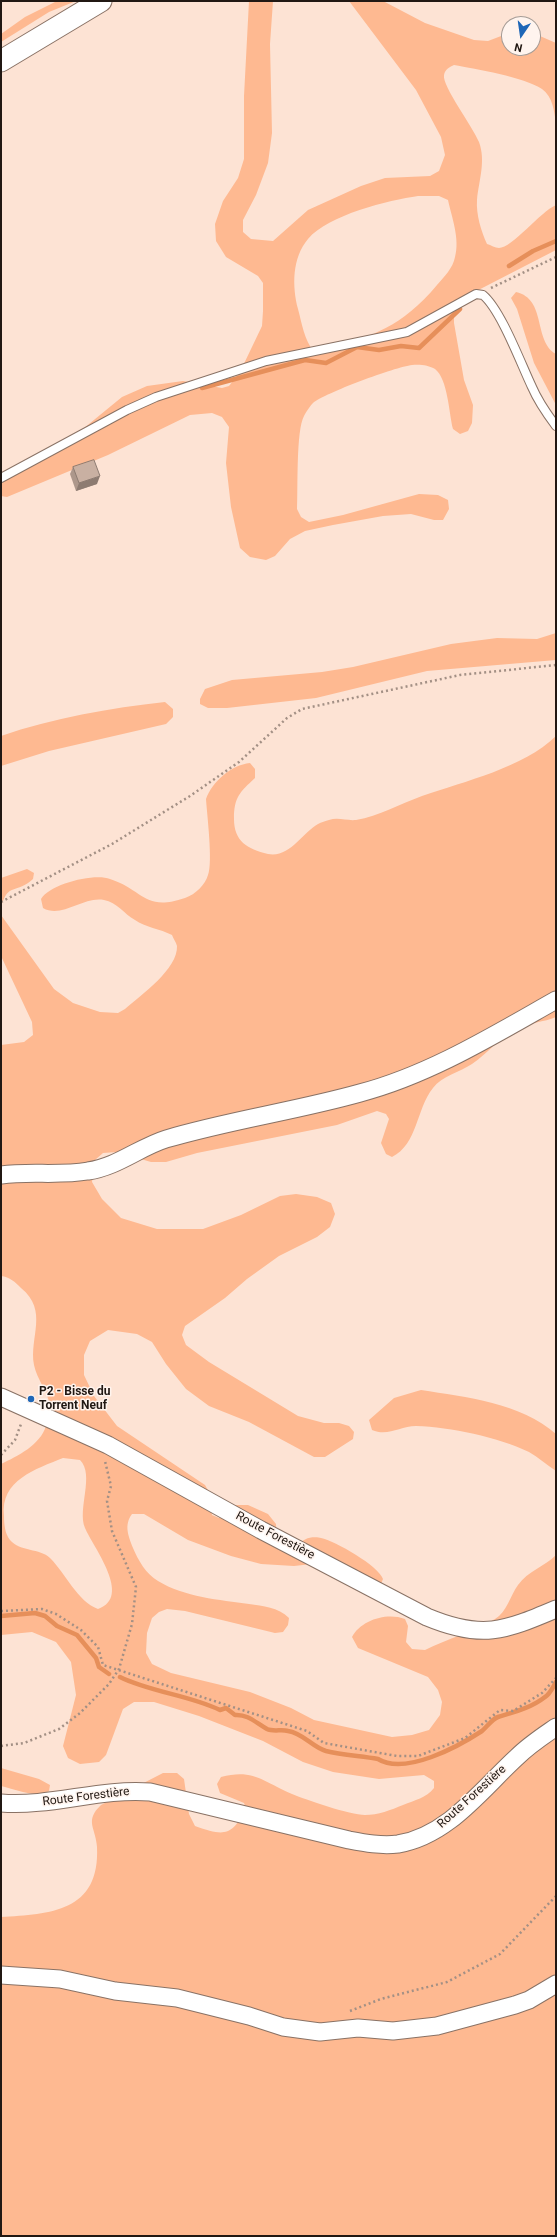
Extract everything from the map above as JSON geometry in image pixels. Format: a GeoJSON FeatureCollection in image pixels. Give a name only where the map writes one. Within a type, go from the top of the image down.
{"type":"FeatureCollection","features":[{"type":"Feature","properties":{"kind":"street"},"geometry":{"type":"LineString","coordinates":[[1,61],[102,1]]}},
{"type":"Feature","properties":{"kind":"street"},"geometry":{"type":"LineString","coordinates":[[1,1175],[33,1175],[89,1171],[116,1163],[164,1140],[250,1117],[360,1093],[413,1075],[556,1000]]}},
{"type":"Feature","properties":{"kind":"street","name":"Route Forestière"},"geometry":{"type":"LineString","coordinates":[[1,1397],[100,1441],[275,1537],[427,1617],[470,1631],[501,1629],[526,1622],[556,1609]]}},
{"type":"Feature","properties":{"kind":"street","name":"Route Forestière"},"geometry":{"type":"LineString","coordinates":[[1,1803],[44,1802],[116,1791],[150,1792],[349,1840],[376,1844],[399,1843],[419,1838],[437,1829],[485,1789],[518,1756],[556,1727]]}},
{"type":"Feature","properties":{"kind":"street"},"geometry":{"type":"LineString","coordinates":[[1,1975],[60,1980],[115,1990],[177,1998],[243,2014],[283,2027],[320,2032],[358,2028],[393,2031],[437,2026],[530,2000],[556,1984]]}},
{"type":"Feature","properties":{"kind":"lane"},"geometry":{"type":"LineString","coordinates":[[1,478],[127,410],[162,394],[266,361],[407,332],[431,320],[474,294],[483,295],[490,303],[513,343],[539,401],[556,426]]}},
{"type":"Feature","properties":{"kind":"path"},"geometry":{"type":"LineString","coordinates":[[483,295],[491,289],[556,257]]}},
{"type":"Feature","properties":{"kind":"path"},"geometry":{"type":"LineString","coordinates":[[1,902],[112,844],[190,796],[239,762],[287,718],[302,709],[460,675],[556,665]]}},
{"type":"Feature","properties":{"kind":"path"},"geometry":{"type":"LineString","coordinates":[[1,1455],[17,1435],[24,1408]]}},
{"type":"Feature","properties":{"kind":"path"},"geometry":{"type":"LineString","coordinates":[[1,1746],[24,1743],[59,1729],[85,1708],[109,1684],[119,1669],[132,1624],[136,1587],[112,1531],[107,1501],[111,1486],[100,1441]]}},
{"type":"Feature","properties":{"kind":"path"},"geometry":{"type":"LineString","coordinates":[[1,1611],[42,1609],[56,1614],[81,1630],[98,1647],[103,1665],[306,1731],[324,1743],[396,1756],[418,1756],[465,1738],[500,1710],[513,1711],[542,1693],[548,1684],[556,1678]]}},
{"type":"Feature","properties":{"kind":"path"},"geometry":{"type":"LineString","coordinates":[[346,2013],[381,1999],[447,1982],[500,1954],[556,1896]]}},
{"type":"Feature","properties":{"kind":"shaded area"},"geometry":{"type":"Polygon","coordinates":[[[57,1],[76,1],[49,12],[1,42],[1,34],[25,17],[57,1]]]}},
{"type":"Feature","properties":{"kind":"shaded area"},"geometry":{"type":"Polygon","coordinates":[[[249,1],[273,1],[270,44],[272,133],[268,163],[256,195],[243,220],[243,232],[251,239],[273,241],[308,210],[361,186],[385,178],[430,176],[439,171],[445,155],[441,137],[416,90],[349,1],[383,1],[425,23],[474,40],[488,41],[501,36],[501,56],[541,56],[541,36],[556,43],[556,123],[555,114],[549,96],[542,89],[534,85],[500,74],[454,65],[449,67],[444,75],[448,88],[476,135],[481,149],[482,163],[477,211],[479,222],[487,244],[498,248],[505,246],[519,236],[549,209],[556,205],[556,250],[454,304],[454,323],[464,380],[473,405],[472,423],[468,431],[460,434],[453,429],[443,380],[435,369],[421,365],[403,367],[376,375],[331,393],[313,403],[309,407],[301,423],[298,460],[297,509],[301,517],[309,522],[343,515],[419,494],[438,495],[448,500],[449,509],[443,520],[434,520],[411,514],[383,516],[333,525],[305,531],[290,539],[275,556],[266,560],[250,557],[240,548],[231,507],[226,463],[229,427],[222,417],[212,413],[190,415],[108,455],[7,497],[1,496],[2,483],[78,433],[122,397],[147,386],[183,381],[222,388],[229,386],[240,372],[262,326],[263,283],[258,276],[226,257],[216,241],[215,224],[223,201],[238,178],[244,159],[244,96],[249,1]],[[418,196],[376,205],[344,216],[330,223],[317,230],[308,239],[296,263],[294,282],[296,300],[304,331],[314,352],[324,353],[386,328],[411,311],[445,276],[454,261],[457,243],[448,200],[439,196],[418,196]]]}},
{"type":"Feature","properties":{"kind":"shaded area"},"geometry":{"type":"Polygon","coordinates":[[[516,292],[526,296],[532,303],[536,311],[544,340],[549,348],[556,354],[556,405],[534,363],[517,309],[511,298],[516,292]]]}},
{"type":"Feature","properties":{"kind":"shaded area"},"geometry":{"type":"Polygon","coordinates":[[[556,633],[556,660],[427,671],[316,698],[227,708],[208,708],[200,704],[200,699],[205,689],[232,680],[322,672],[353,667],[451,644],[497,638],[537,639],[556,633]]]}},
{"type":"Feature","properties":{"kind":"shaded area"},"geometry":{"type":"Polygon","coordinates":[[[165,702],[173,709],[173,717],[166,724],[49,751],[1,766],[1,736],[82,714],[165,702]]]}},
{"type":"Feature","properties":{"kind":"shaded area"},"geometry":{"type":"Polygon","coordinates":[[[556,736],[556,1017],[518,1028],[505,1036],[472,1064],[441,1080],[427,1096],[416,1126],[407,1144],[401,1151],[392,1157],[386,1154],[381,1143],[389,1119],[386,1114],[377,1111],[337,1125],[197,1153],[166,1162],[151,1162],[117,1152],[103,1153],[95,1160],[92,1182],[102,1199],[121,1218],[157,1229],[203,1229],[241,1215],[280,1196],[296,1194],[317,1197],[331,1203],[335,1214],[330,1227],[317,1237],[279,1256],[247,1279],[225,1298],[185,1326],[182,1335],[186,1345],[209,1362],[298,1416],[324,1423],[339,1423],[349,1426],[354,1432],[353,1439],[325,1457],[314,1457],[249,1422],[209,1406],[186,1389],[166,1364],[152,1342],[137,1334],[108,1330],[90,1341],[84,1355],[84,1375],[94,1396],[117,1426],[205,1485],[209,1492],[212,1515],[219,1518],[233,1505],[248,1505],[268,1514],[276,1524],[277,1546],[292,1552],[300,1543],[309,1538],[314,1537],[328,1540],[365,1561],[380,1574],[383,1579],[381,1584],[312,1564],[294,1566],[261,1564],[231,1556],[188,1540],[144,1514],[132,1514],[127,1526],[133,1548],[143,1566],[150,1575],[158,1581],[179,1591],[191,1594],[214,1599],[260,1605],[280,1611],[289,1618],[288,1625],[283,1632],[275,1633],[185,1611],[167,1609],[159,1612],[152,1618],[147,1633],[146,1653],[152,1664],[171,1673],[250,1692],[291,1708],[314,1720],[392,1737],[412,1735],[429,1730],[440,1715],[442,1702],[438,1690],[428,1677],[358,1648],[352,1637],[356,1631],[368,1622],[375,1619],[390,1616],[398,1617],[405,1619],[408,1626],[406,1642],[412,1649],[425,1650],[495,1619],[503,1612],[515,1589],[522,1580],[556,1555],[556,2236],[1,2236],[1,1917],[54,1911],[81,1897],[90,1885],[96,1869],[97,1847],[92,1820],[96,1811],[101,1805],[163,1773],[177,1773],[184,1779],[189,1814],[195,1826],[213,1832],[226,1832],[236,1825],[246,1809],[244,1803],[220,1793],[217,1784],[221,1777],[242,1774],[250,1775],[308,1800],[339,1810],[365,1815],[394,1809],[420,1798],[434,1788],[434,1781],[424,1775],[379,1779],[333,1772],[303,1762],[263,1741],[199,1716],[154,1702],[134,1702],[123,1709],[106,1755],[99,1762],[80,1764],[68,1758],[63,1746],[76,1695],[71,1662],[56,1642],[32,1632],[1,1635],[1,1464],[28,1449],[39,1439],[46,1426],[50,1407],[49,1400],[34,1365],[33,1355],[36,1315],[34,1306],[29,1297],[17,1284],[10,1279],[1,1276],[1,1045],[24,1042],[33,1035],[32,1022],[1,956],[1,915],[54,989],[73,1003],[100,1012],[118,1013],[149,989],[172,964],[176,955],[177,946],[172,935],[131,918],[109,901],[88,901],[58,911],[50,911],[43,908],[41,899],[53,889],[63,884],[94,877],[110,879],[152,901],[171,902],[193,894],[200,889],[205,882],[209,869],[210,849],[206,799],[213,786],[229,771],[243,764],[250,763],[255,769],[255,778],[242,791],[235,805],[234,819],[236,833],[248,847],[268,854],[276,854],[289,849],[312,828],[321,823],[336,819],[356,820],[373,816],[422,796],[493,772],[527,757],[543,747],[556,736]],[[63,1458],[31,1472],[14,1485],[8,1493],[4,1504],[5,1526],[8,1538],[14,1544],[41,1553],[50,1558],[78,1594],[98,1609],[108,1603],[112,1594],[111,1583],[108,1571],[85,1528],[83,1511],[86,1474],[84,1466],[80,1460],[63,1458]]]}},
{"type":"Feature","properties":{"kind":"shaded area"},"geometry":{"type":"Polygon","coordinates":[[[27,869],[34,873],[33,879],[10,891],[3,900],[1,908],[1,878],[27,869]]]}},
{"type":"Feature","properties":{"kind":"shaded area"},"geometry":{"type":"Polygon","coordinates":[[[421,1390],[456,1395],[492,1403],[510,1408],[542,1423],[556,1434],[556,1471],[529,1452],[488,1437],[444,1428],[416,1426],[410,1426],[389,1432],[378,1432],[372,1430],[369,1420],[394,1398],[421,1390]]]}},
{"type":"Feature","properties":{"kind":"shaded area"},"geometry":{"type":"Polygon","coordinates":[[[1,1768],[39,1779],[50,1785],[49,1791],[32,1794],[1,1786],[1,1768]]]}},
{"type":"Feature","properties":{"kind":"building"},"geometry":{"type":"Polygon","coordinates":[[[94,460],[100,476],[79,483],[73,467],[94,460]]]}},
{"type":"Feature","properties":{"kind":"waterway"},"geometry":{"type":"LineString","coordinates":[[509,266],[533,251],[556,241]]}},
{"type":"Feature","properties":{"kind":"waterway"},"geometry":{"type":"LineString","coordinates":[[202,388],[305,360],[326,363],[357,347],[379,350],[401,346],[419,348],[460,309]]}},
{"type":"Feature","properties":{"kind":"waterway"},"geometry":{"type":"LineString","coordinates":[[1,1616],[35,1613],[45,1616],[57,1626],[77,1635],[96,1658],[99,1667],[109,1674]]}},
{"type":"Feature","properties":{"kind":"waterway"},"geometry":{"type":"LineString","coordinates":[[120,1677],[220,1710],[226,1708],[235,1715],[248,1717],[269,1730],[286,1730],[293,1732],[326,1751],[378,1759],[389,1763],[402,1764],[417,1762],[432,1757],[460,1744],[482,1731],[496,1718],[540,1701],[548,1694],[556,1682]]}},
{"type":"Feature","properties":{"kind":"place","name":"P2 - Bisse du Torrent Neuf"},"geometry":{"type":"Point","coordinates":[31,1399]}}]}
